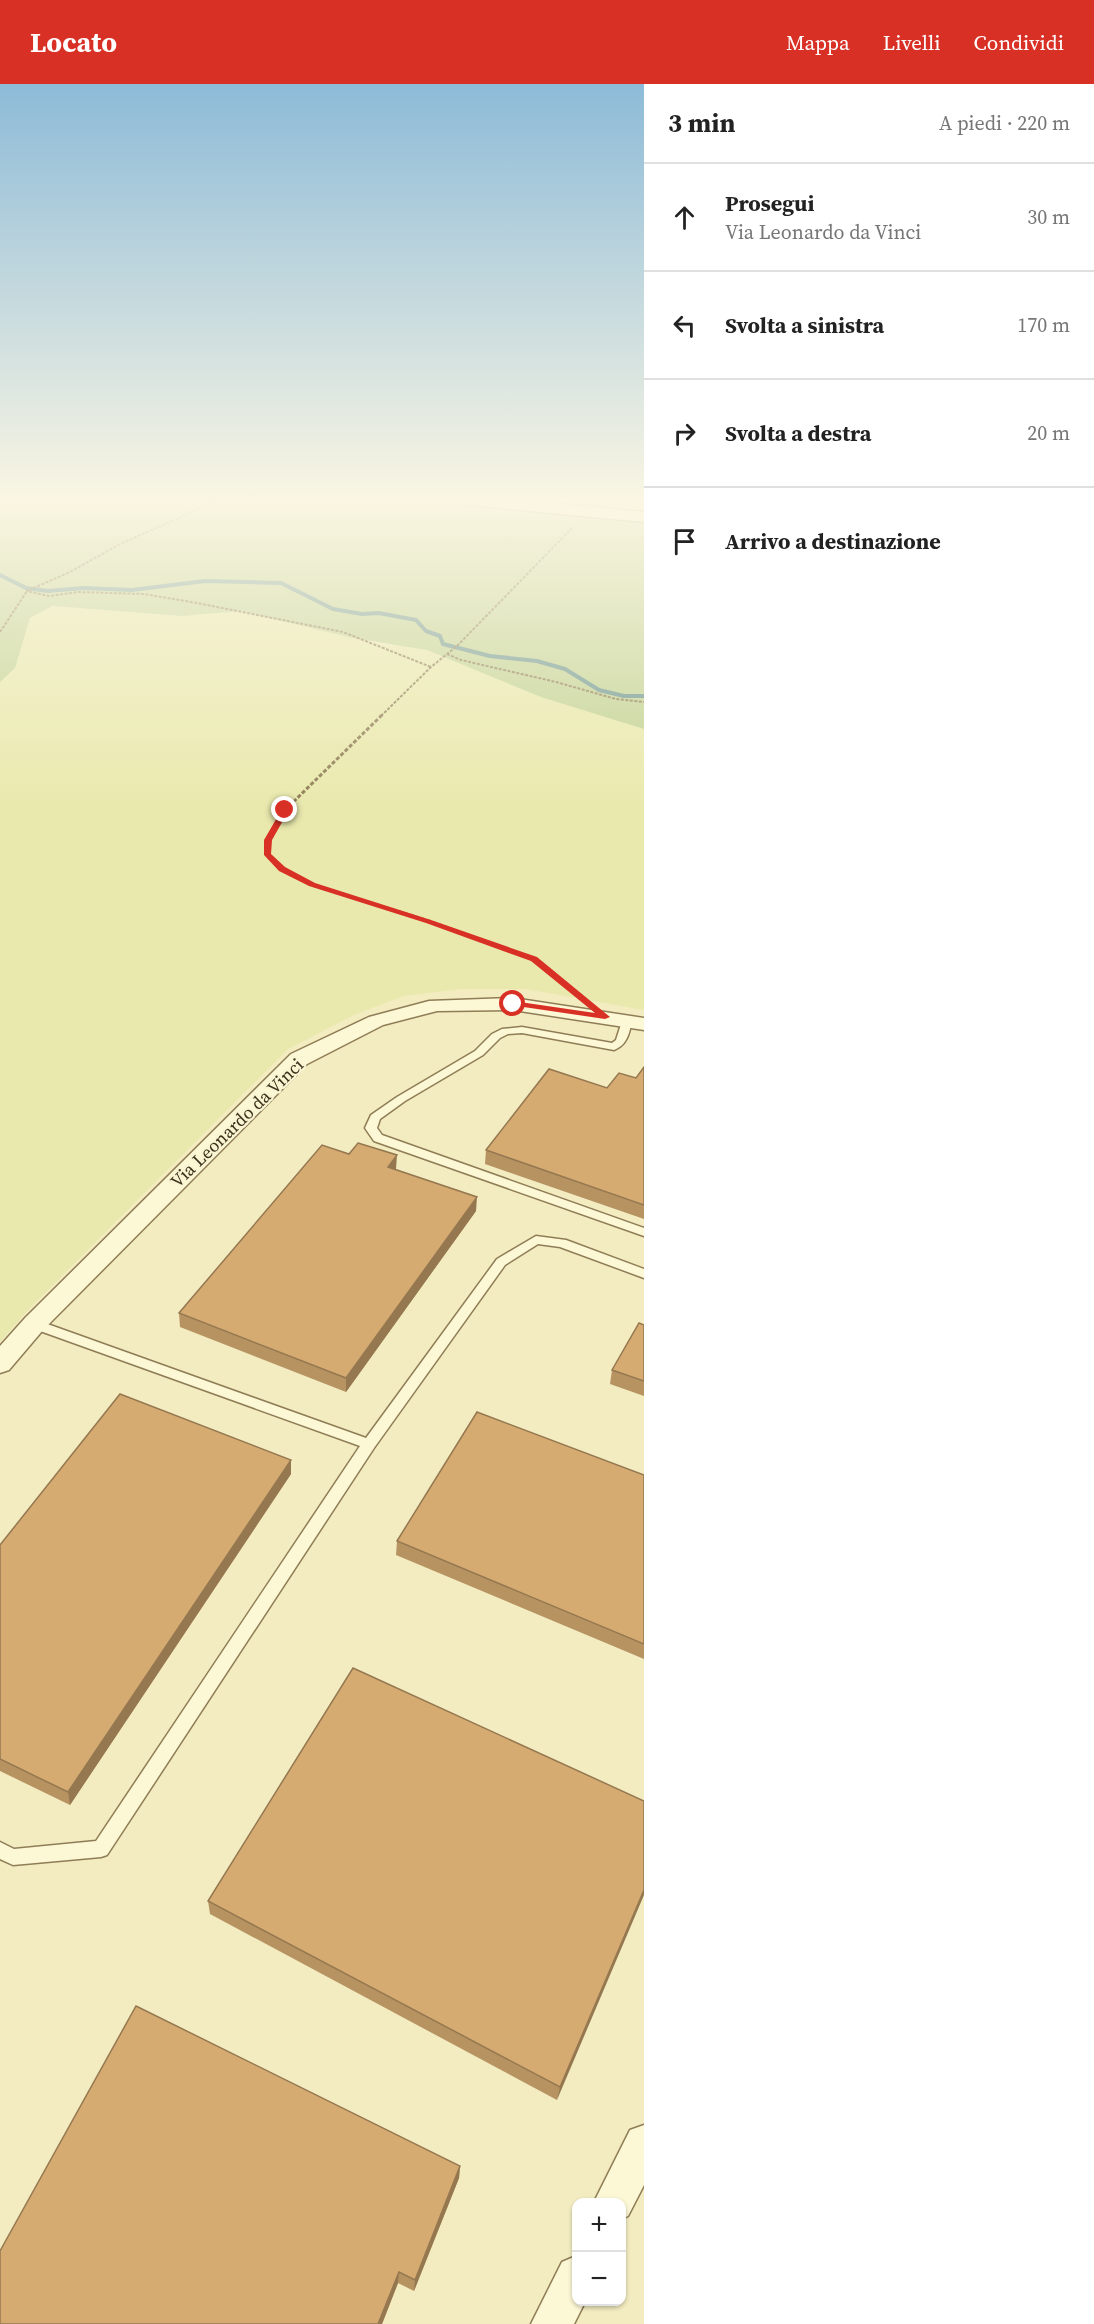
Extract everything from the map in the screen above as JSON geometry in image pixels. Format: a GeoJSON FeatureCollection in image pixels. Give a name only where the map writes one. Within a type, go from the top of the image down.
{"type":"FeatureCollection","features":[{"type":"Feature","properties":{"kind":"street","name":"Via Leonardo da Vinci"},"geometry":{"type":"LineString","coordinates":[[0,1363],[34,1324],[299,1059],[376,1021],[436,1005],[513,1004],[626,1020]]}},
{"type":"Feature","properties":{"kind":"street"},"geometry":{"type":"LineString","coordinates":[[616,2198],[644,2144]]}},
{"type":"Feature","properties":{"kind":"street"},"geometry":{"type":"LineString","coordinates":[[552,2324],[572,2284]]}},
{"type":"Feature","properties":{"kind":"lane"},"geometry":{"type":"LineString","coordinates":[[626,1020],[621,1041],[614,1047],[522,1030],[506,1031],[496,1036],[479,1053],[375,1117],[371,1128],[378,1138],[644,1232]]}},
{"type":"Feature","properties":{"kind":"lane"},"geometry":{"type":"LineString","coordinates":[[0,1850],[13,1857],[101,1849],[369,1444],[501,1262],[536,1240],[562,1243],[644,1275]]}},
{"type":"Feature","properties":{"kind":"lane"},"geometry":{"type":"LineString","coordinates":[[34,1324],[369,1444]]}},
{"type":"Feature","properties":{"kind":"path"},"geometry":{"type":"LineString","coordinates":[[0,632],[20,603]]}},
{"type":"Feature","properties":{"kind":"path"},"geometry":{"type":"LineString","coordinates":[[193,603],[343,632],[431,667]]}},
{"type":"Feature","properties":{"kind":"path"},"geometry":{"type":"LineString","coordinates":[[500,603],[285,810],[268,840],[267,855],[282,869],[312,885],[429,921],[534,959],[626,1020]]}},
{"type":"Feature","properties":{"kind":"path"},"geometry":{"type":"LineString","coordinates":[[447,654],[461,660],[556,682],[616,699],[644,702]]}},
{"type":"Feature","properties":{"kind":"green space"},"geometry":{"type":"Polygon","coordinates":[[[0,603],[644,603],[644,729],[541,697],[427,650],[353,638],[241,611],[181,616],[53,606],[30,618],[15,668],[0,682],[0,603]]]}},
{"type":"Feature","properties":{"kind":"green space"},"geometry":{"type":"Polygon","coordinates":[[[192,603],[218,603],[353,638],[398,647],[279,603],[588,603],[542,697],[644,729],[644,1010],[526,989],[461,989],[404,996],[354,1015],[288,1049],[30,1308],[0,1342],[0,682],[15,668],[30,618],[54,606],[181,616],[192,603]]]}},
{"type":"Feature","properties":{"kind":"building"},"geometry":{"type":"Polygon","coordinates":[[[644,1067],[644,1205],[486,1150],[549,1069],[607,1088],[619,1073],[636,1078],[644,1067]]]}},
{"type":"Feature","properties":{"kind":"building"},"geometry":{"type":"Polygon","coordinates":[[[358,1143],[397,1155],[388,1167],[477,1197],[346,1378],[179,1313],[322,1145],[349,1154],[358,1143]]]}},
{"type":"Feature","properties":{"kind":"building"},"geometry":{"type":"Polygon","coordinates":[[[639,1323],[644,1325],[644,1381],[612,1370],[639,1323]]]}},
{"type":"Feature","properties":{"kind":"building"},"geometry":{"type":"Polygon","coordinates":[[[120,1394],[291,1460],[68,1792],[0,1759],[0,1545],[120,1394]]]}},
{"type":"Feature","properties":{"kind":"building"},"geometry":{"type":"Polygon","coordinates":[[[477,1412],[644,1475],[644,1644],[397,1541],[477,1412]]]}},
{"type":"Feature","properties":{"kind":"building"},"geometry":{"type":"Polygon","coordinates":[[[353,1668],[644,1801],[644,1890],[560,2087],[208,1901],[353,1668]]]}},
{"type":"Feature","properties":{"kind":"building"},"geometry":{"type":"Polygon","coordinates":[[[136,2006],[460,2166],[415,2280],[399,2272],[378,2324],[0,2324],[0,2251],[136,2006]]]}},
{"type":"Feature","properties":{"kind":"waterway"},"geometry":{"type":"LineString","coordinates":[[320,603],[333,609],[362,614],[379,613],[416,620],[426,631],[440,636],[443,644],[490,656],[537,661],[565,669],[599,690],[624,696],[644,696]]}},
{"type":"Feature","properties":{"kind":"route"},"geometry":{"type":"LineString","coordinates":[[285,810],[268,840],[267,855],[282,869],[312,885],[429,921],[534,959],[552,971],[605,1017],[513,1004]]}}]}
